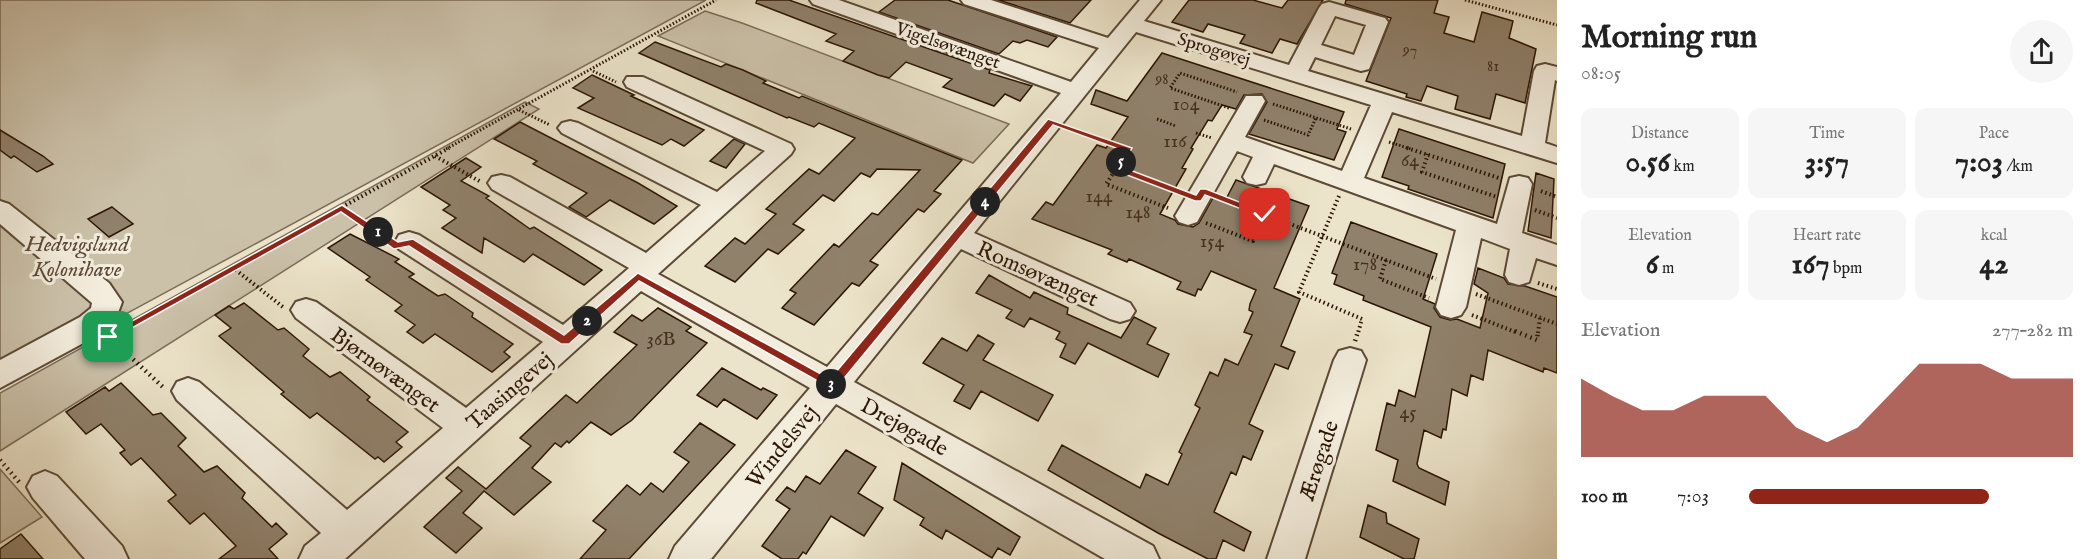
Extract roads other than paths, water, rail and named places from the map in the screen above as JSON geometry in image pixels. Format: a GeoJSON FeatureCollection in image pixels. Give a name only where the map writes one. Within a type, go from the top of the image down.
{"type":"FeatureCollection","features":[{"type":"Feature","properties":{"kind":"street","name":"Vigelsøvænget"},"geometry":{"type":"LineString","coordinates":[[820,0],[1076,91]]}},
{"type":"Feature","properties":{"kind":"street"},"geometry":{"type":"LineString","coordinates":[[971,0],[1113,46]]}},
{"type":"Feature","properties":{"kind":"street","name":"Windelsvej"},"geometry":{"type":"LineString","coordinates":[[688,559],[1113,46],[1139,7]]}},
{"type":"Feature","properties":{"kind":"street","name":"Sprogøvej"},"geometry":{"type":"LineString","coordinates":[[1139,7],[1295,74],[1557,155]]}},
{"type":"Feature","properties":{"kind":"street"},"geometry":{"type":"LineString","coordinates":[[1295,74],[1308,48]]}},
{"type":"Feature","properties":{"kind":"street"},"geometry":{"type":"LineString","coordinates":[[1532,147],[1547,120],[1545,71],[1557,74]]}},
{"type":"Feature","properties":{"kind":"street","name":"Taasingevej"},"geometry":{"type":"LineString","coordinates":[[318,559],[782,150],[635,82]]}},
{"type":"Feature","properties":{"kind":"street","name":"Sprogøvej"},"geometry":{"type":"LineString","coordinates":[[1196,202],[1254,101]]}},
{"type":"Feature","properties":{"kind":"street"},"geometry":{"type":"LineString","coordinates":[[1350,182],[1384,102]]}},
{"type":"Feature","properties":{"kind":"street"},"geometry":{"type":"LineString","coordinates":[[570,128],[720,204]]}},
{"type":"Feature","properties":{"kind":"street"},"geometry":{"type":"LineString","coordinates":[[1232,141],[1557,255]]}},
{"type":"Feature","properties":{"kind":"street"},"geometry":{"type":"LineString","coordinates":[[1256,177],[1267,153]]}},
{"type":"Feature","properties":{"kind":"street","name":"Drejøgade"},"geometry":{"type":"LineString","coordinates":[[501,183],[643,272],[832,385],[1140,559]]}},
{"type":"Feature","properties":{"kind":"street"},"geometry":{"type":"LineString","coordinates":[[1517,194],[1516,240],[1519,275]]}},
{"type":"Feature","properties":{"kind":"street"},"geometry":{"type":"LineString","coordinates":[[0,210],[99,291],[107,302],[105,313],[91,325],[0,375]]}},
{"type":"Feature","properties":{"kind":"street"},"geometry":{"type":"LineString","coordinates":[[1454,297],[1471,225]]}},
{"type":"Feature","properties":{"kind":"street","name":"Romsøvænget"},"geometry":{"type":"LineString","coordinates":[[956,236],[1120,310]]}},
{"type":"Feature","properties":{"kind":"street"},"geometry":{"type":"LineString","coordinates":[[410,242],[565,341]]}},
{"type":"Feature","properties":{"kind":"street","name":"Bjørnøvænget"},"geometry":{"type":"LineString","coordinates":[[306,310],[467,427]]}},
{"type":"Feature","properties":{"kind":"street","name":"Ærøgade"},"geometry":{"type":"LineString","coordinates":[[1286,559],[1350,360]]}},
{"type":"Feature","properties":{"kind":"street"},"geometry":{"type":"LineString","coordinates":[[188,391],[347,533]]}},
{"type":"Feature","properties":{"kind":"street"},"geometry":{"type":"LineString","coordinates":[[45,488],[109,559]]}},
{"type":"Feature","properties":{"kind":"park label","name":"Hedvigslund Kolonihave"},"geometry":{"type":"Point","coordinates":[77,256]}}]}
